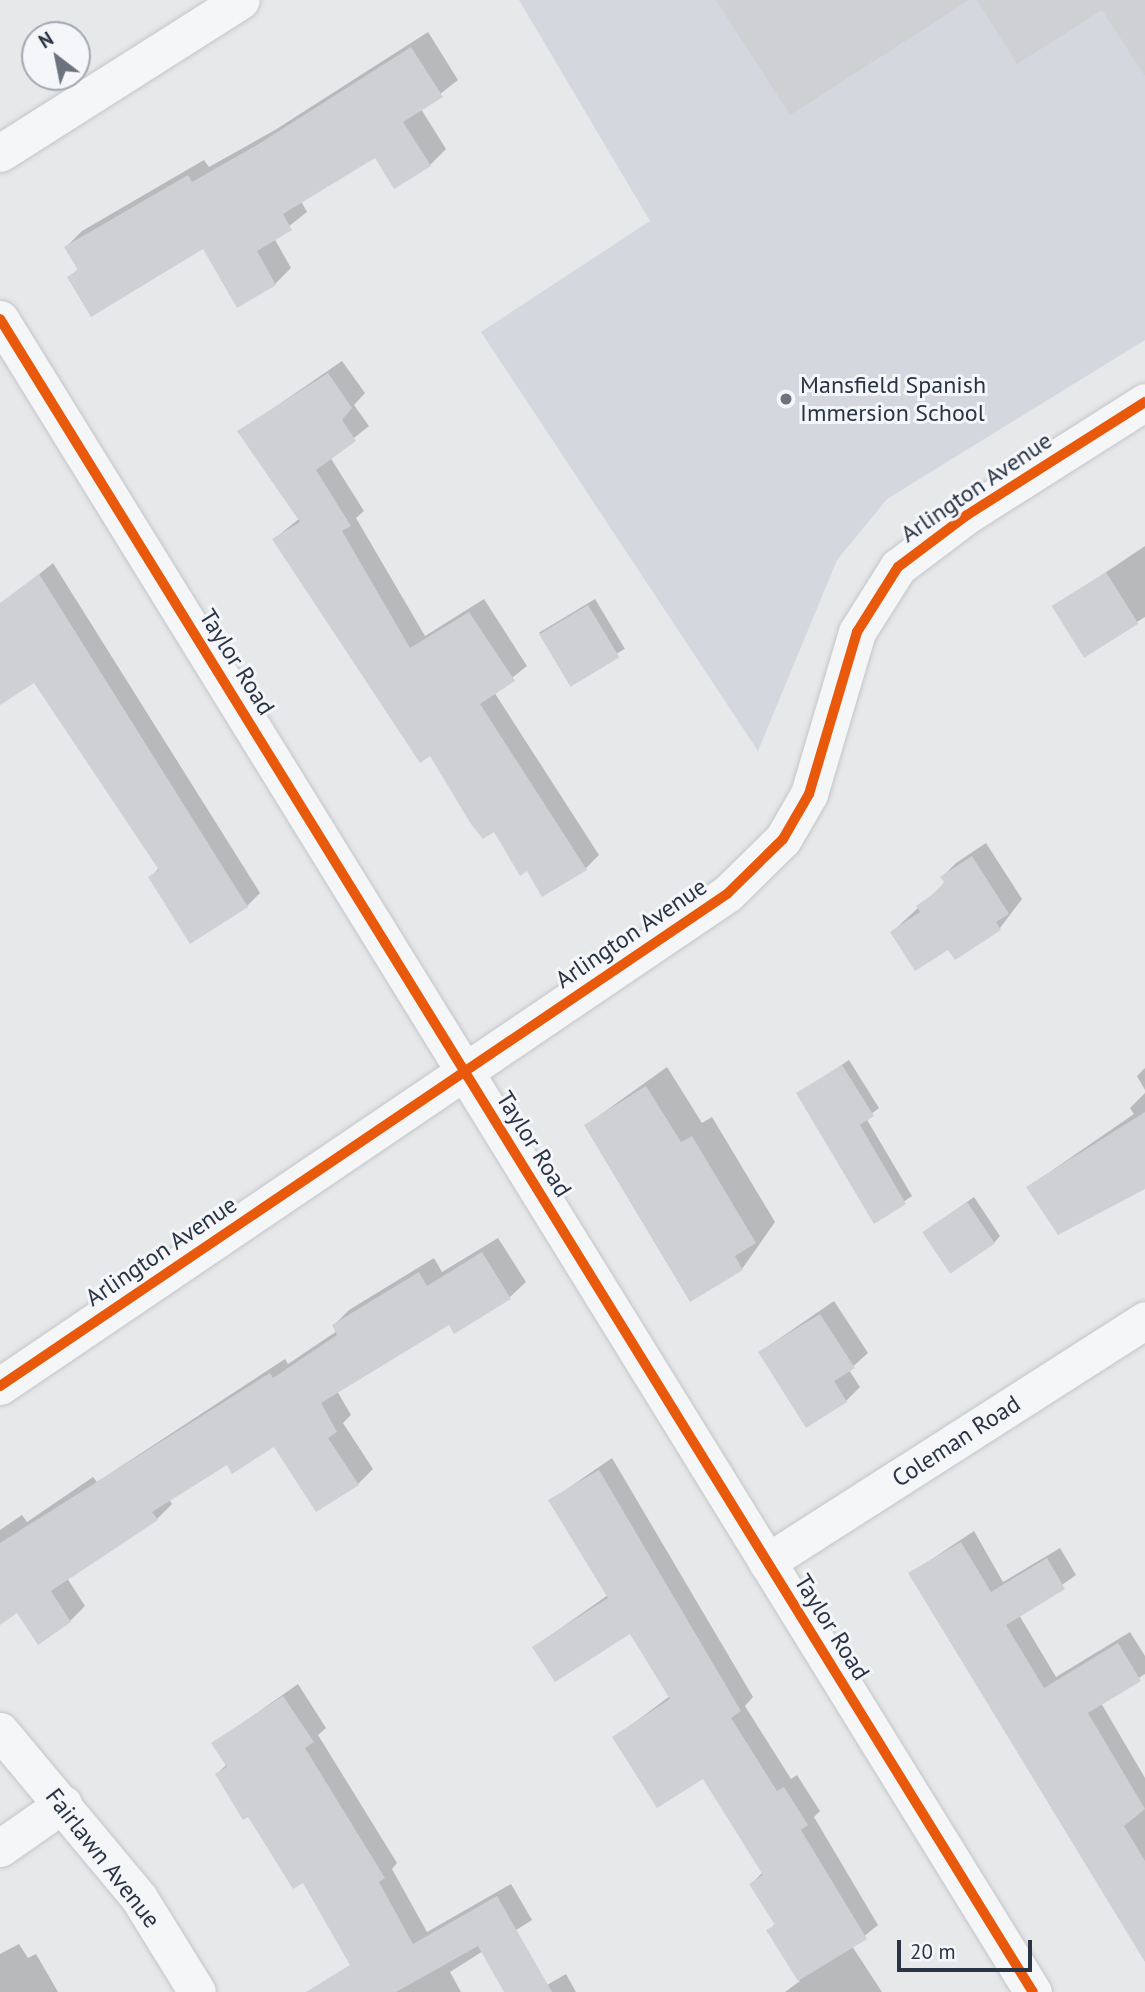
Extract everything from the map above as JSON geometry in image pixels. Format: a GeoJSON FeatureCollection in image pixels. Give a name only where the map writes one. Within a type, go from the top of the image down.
{"type":"FeatureCollection","features":[{"type":"Feature","properties":{"kind":"street"},"geometry":{"type":"LineString","coordinates":[[0,153],[241,0]]}},
{"type":"Feature","properties":{"kind":"street","name":"Taylor Road"},"geometry":{"type":"LineString","coordinates":[[0,318],[1033,1992]]}},
{"type":"Feature","properties":{"kind":"street","name":"Arlington Avenue"},"geometry":{"type":"LineString","coordinates":[[0,1386],[727,894],[760,865],[809,794],[857,632],[898,567],[967,514],[1145,402]]}},
{"type":"Feature","properties":{"kind":"street","name":"Coleman Road"},"geometry":{"type":"LineString","coordinates":[[767,1562],[1145,1320]]}},
{"type":"Feature","properties":{"kind":"street","name":"Fairlawn Avenue"},"geometry":{"type":"LineString","coordinates":[[0,1731],[139,1898],[197,1992]]}},
{"type":"Feature","properties":{"kind":"street"},"geometry":{"type":"LineString","coordinates":[[0,1848],[62,1804]]}},
{"type":"Feature","properties":{"kind":"shaded area","name":"Mansfield Spanish Immersion School"},"geometry":{"type":"Polygon","coordinates":[[[519,0],[1145,0],[1145,340],[887,499],[837,560],[758,751],[481,332],[650,221],[519,0]]]}},
{"type":"Feature","properties":{"kind":"building"},"geometry":{"type":"Polygon","coordinates":[[[716,0],[969,0],[790,115],[716,0]]]}},
{"type":"Feature","properties":{"kind":"building"},"geometry":{"type":"Polygon","coordinates":[[[977,0],[1145,0],[1145,76],[1102,10],[1017,64],[977,0]]]}},
{"type":"Feature","properties":{"kind":"building"},"geometry":{"type":"Polygon","coordinates":[[[411,47],[443,97],[403,122],[431,166],[394,189],[375,158],[283,214],[292,230],[257,251],[276,285],[237,308],[203,249],[91,317],[67,277],[78,270],[64,247],[188,175],[192,182],[257,145],[411,47]]]}},
{"type":"Feature","properties":{"kind":"building"},"geometry":{"type":"Polygon","coordinates":[[[328,373],[352,408],[342,420],[356,441],[316,470],[351,526],[342,531],[410,648],[469,612],[515,681],[480,704],[587,870],[542,897],[527,871],[520,876],[494,832],[483,839],[471,824],[430,756],[420,763],[272,539],[300,522],[237,431],[328,373]]]}},
{"type":"Feature","properties":{"kind":"building"},"geometry":{"type":"Polygon","coordinates":[[[1106,572],[1138,624],[1084,658],[1052,606],[1106,572]]]}},
{"type":"Feature","properties":{"kind":"building"},"geometry":{"type":"Polygon","coordinates":[[[39,574],[248,907],[190,944],[148,877],[159,870],[34,683],[0,705],[0,603],[39,574]]]}},
{"type":"Feature","properties":{"kind":"building"},"geometry":{"type":"Polygon","coordinates":[[[588,605],[619,657],[571,687],[539,634],[588,605]]]}},
{"type":"Feature","properties":{"kind":"building"},"geometry":{"type":"Polygon","coordinates":[[[972,856],[1009,914],[996,922],[1001,930],[955,960],[948,950],[915,971],[890,932],[920,912],[916,906],[936,892],[944,882],[940,877],[972,856]]]}},
{"type":"Feature","properties":{"kind":"building"},"geometry":{"type":"Polygon","coordinates":[[[842,1065],[874,1116],[860,1125],[906,1204],[874,1224],[796,1093],[842,1065]]]}},
{"type":"Feature","properties":{"kind":"building"},"geometry":{"type":"Polygon","coordinates":[[[646,1086],[681,1142],[692,1136],[756,1243],[735,1256],[743,1270],[690,1302],[584,1125],[646,1086]]]}},
{"type":"Feature","properties":{"kind":"building"},"geometry":{"type":"Polygon","coordinates":[[[1145,1112],[1145,1189],[1058,1235],[1026,1187],[1145,1112]]]}},
{"type":"Feature","properties":{"kind":"building"},"geometry":{"type":"Polygon","coordinates":[[[967,1202],[995,1243],[950,1274],[922,1232],[967,1202]]]}},
{"type":"Feature","properties":{"kind":"building"},"geometry":{"type":"Polygon","coordinates":[[[482,1252],[511,1299],[454,1334],[449,1325],[321,1403],[337,1432],[328,1438],[359,1485],[316,1512],[274,1447],[232,1474],[227,1465],[152,1512],[158,1520],[51,1591],[71,1622],[38,1645],[17,1613],[0,1625],[0,1543],[270,1373],[273,1378],[337,1335],[332,1325],[419,1272],[427,1286],[482,1252]]]}},
{"type":"Feature","properties":{"kind":"building"},"geometry":{"type":"Polygon","coordinates":[[[820,1314],[855,1368],[834,1381],[847,1402],[806,1428],[758,1352],[820,1314]]]}},
{"type":"Feature","properties":{"kind":"building"},"geometry":{"type":"Polygon","coordinates":[[[599,1470],[741,1711],[731,1718],[777,1791],[784,1787],[808,1825],[801,1830],[867,1939],[798,1981],[766,1930],[775,1925],[749,1884],[763,1875],[703,1779],[657,1808],[612,1737],[670,1699],[630,1634],[555,1682],[532,1647],[608,1598],[548,1500],[599,1470]]]}},
{"type":"Feature","properties":{"kind":"building"},"geometry":{"type":"Polygon","coordinates":[[[961,1542],[991,1592],[1047,1558],[1065,1589],[1006,1625],[1044,1688],[1118,1643],[1141,1681],[1088,1713],[1145,1809],[1124,1826],[1145,1861],[1145,1962],[908,1573],[961,1542]]]}},
{"type":"Feature","properties":{"kind":"building"},"geometry":{"type":"Polygon","coordinates":[[[283,1696],[314,1742],[305,1748],[385,1878],[379,1882],[413,1944],[497,1896],[552,1992],[504,1992],[478,1946],[396,1992],[306,1992],[350,1965],[303,1883],[293,1889],[248,1817],[243,1820],[215,1774],[227,1767],[211,1743],[283,1696]]]}},
{"type":"Feature","properties":{"kind":"cycle path"},"geometry":{"type":"LineString","coordinates":[[0,319],[1033,1992]]}},
{"type":"Feature","properties":{"kind":"cycle path"},"geometry":{"type":"LineString","coordinates":[[0,1386],[727,894],[783,839],[809,794],[857,632],[898,567],[967,515],[1145,402]]}},
{"type":"Feature","properties":{"kind":"place","name":"Mansfield Spanish Immersion School"},"geometry":{"type":"Point","coordinates":[786,399]}}]}
